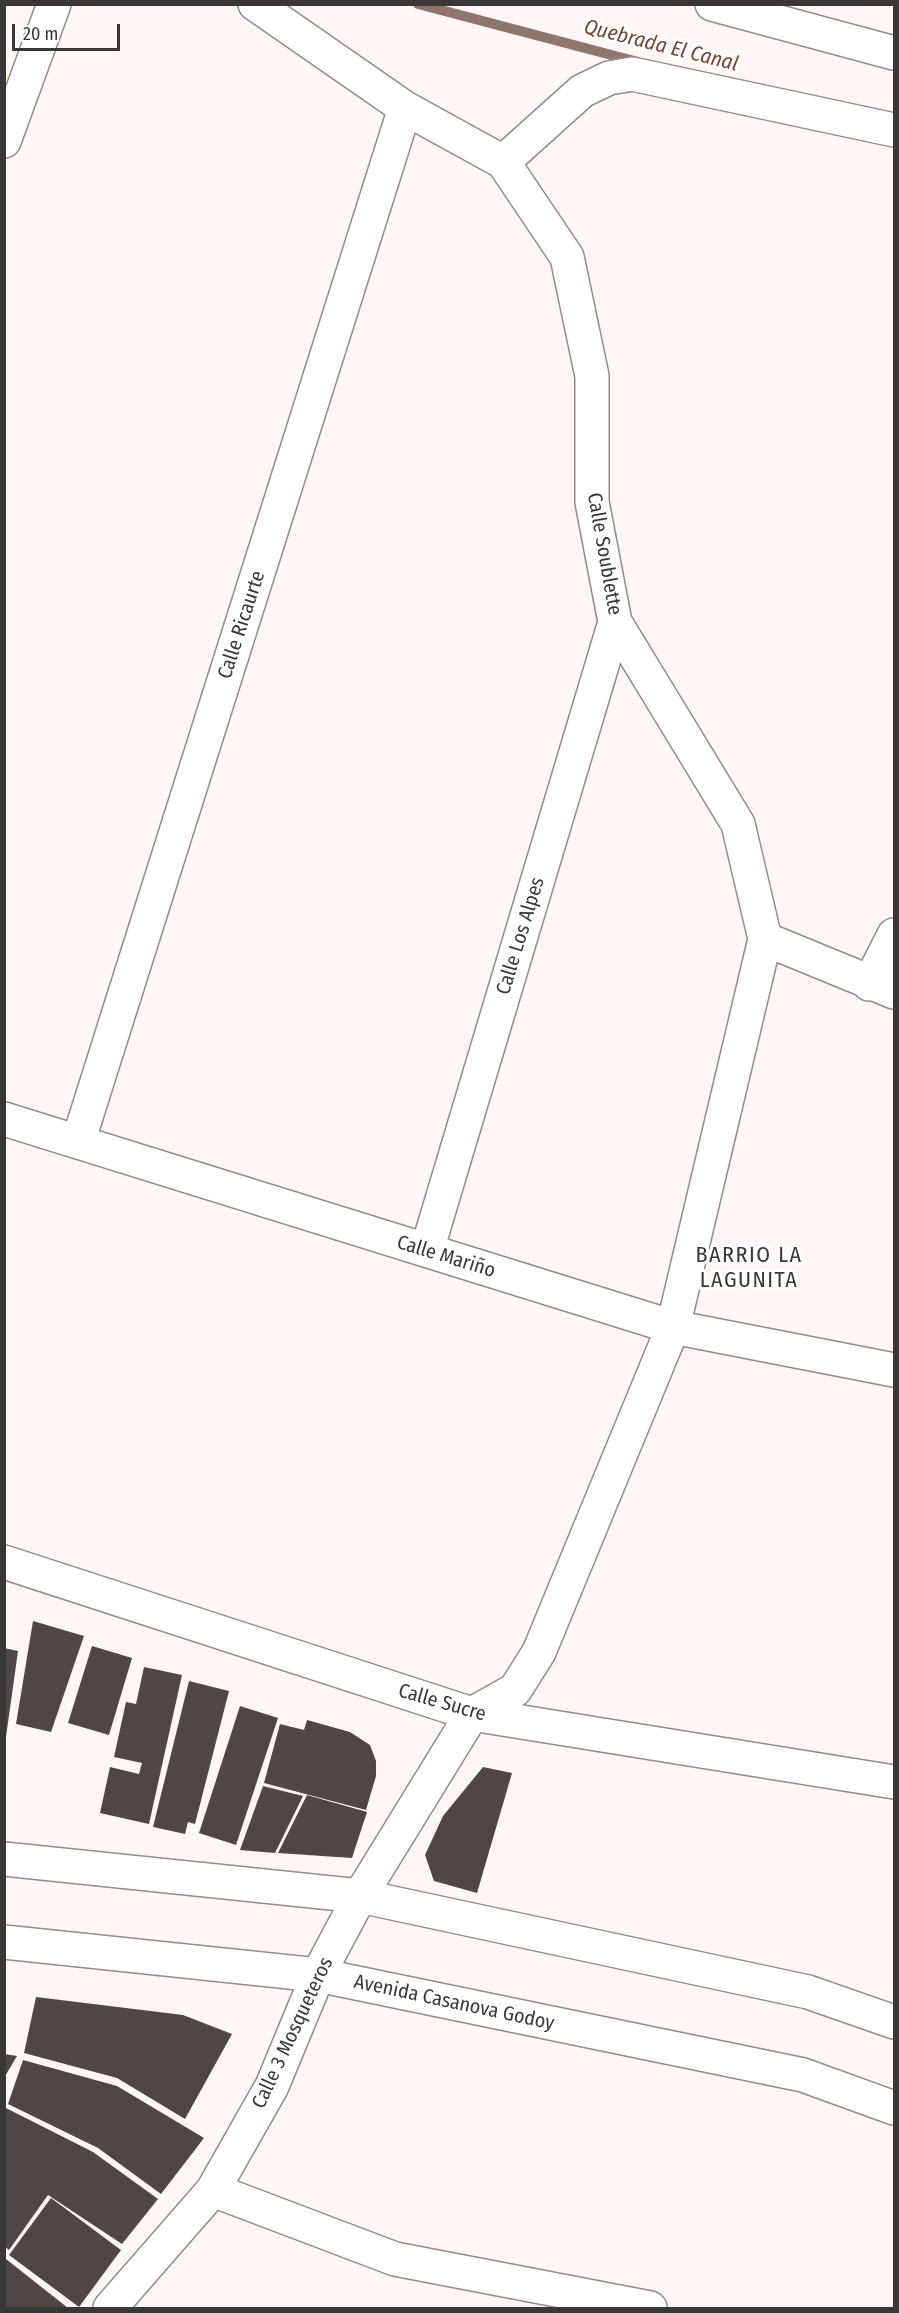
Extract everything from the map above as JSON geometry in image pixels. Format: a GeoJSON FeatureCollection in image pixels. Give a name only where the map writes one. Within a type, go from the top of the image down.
{"type":"FeatureCollection","features":[{"type":"Feature","properties":{"kind":"street"},"geometry":{"type":"LineString","coordinates":[[4,141],[54,4]]}},
{"type":"Feature","properties":{"kind":"street","name":"Calle Soublette"},"geometry":{"type":"LineString","coordinates":[[255,4],[405,108],[503,162],[567,257],[592,376],[592,502],[615,622],[738,824],[765,939]]}},
{"type":"Feature","properties":{"kind":"street"},"geometry":{"type":"LineString","coordinates":[[712,4],[894,53]]}},
{"type":"Feature","properties":{"kind":"street"},"geometry":{"type":"LineString","coordinates":[[503,162],[582,91],[609,78],[632,74],[894,130]]}},
{"type":"Feature","properties":{"kind":"street","name":"Calle Ricaurte"},"geometry":{"type":"LineString","coordinates":[[78,1142],[405,108]]}},
{"type":"Feature","properties":{"kind":"street","name":"Calle Los Alpes"},"geometry":{"type":"LineString","coordinates":[[427,1250],[615,622]]}},
{"type":"Feature","properties":{"kind":"street"},"geometry":{"type":"LineString","coordinates":[[472,1714],[515,1690],[539,1652],[673,1328],[765,939],[882,988],[894,935]]}},
{"type":"Feature","properties":{"kind":"street","name":"Calle Mariño"},"geometry":{"type":"LineString","coordinates":[[4,1119],[673,1328],[894,1370]]}},
{"type":"Feature","properties":{"kind":"street","name":"Calle Sucre"},"geometry":{"type":"LineString","coordinates":[[4,1562],[472,1714],[894,1782]]}},
{"type":"Feature","properties":{"kind":"street","name":"Calle 3 Mosqueteros"},"geometry":{"type":"LineString","coordinates":[[110,2308],[213,2190],[272,2086],[318,1975],[360,1896],[472,1714]]}},
{"type":"Feature","properties":{"kind":"street"},"geometry":{"type":"LineString","coordinates":[[4,1859],[360,1896],[808,1992],[894,2022]]}},
{"type":"Feature","properties":{"kind":"street","name":"Avenida Casanova Godoy"},"geometry":{"type":"LineString","coordinates":[[4,1942],[318,1975],[803,2075],[894,2108]]}},
{"type":"Feature","properties":{"kind":"street"},"geometry":{"type":"LineString","coordinates":[[213,2190],[395,2259],[650,2308]]}},
{"type":"Feature","properties":{"kind":"building"},"geometry":{"type":"Polygon","coordinates":[[[33,1621],[84,1636],[51,1732],[16,1724],[33,1621]]]}},
{"type":"Feature","properties":{"kind":"building"},"geometry":{"type":"Polygon","coordinates":[[[92,1646],[132,1658],[109,1735],[68,1723],[92,1646]]]}},
{"type":"Feature","properties":{"kind":"building"},"geometry":{"type":"Polygon","coordinates":[[[4,1648],[18,1651],[6,1737],[4,1737],[4,1648]]]}},
{"type":"Feature","properties":{"kind":"building"},"geometry":{"type":"Polygon","coordinates":[[[144,1667],[182,1675],[149,1824],[100,1813],[110,1767],[139,1774],[142,1763],[114,1757],[126,1702],[136,1704],[144,1667]]]}},
{"type":"Feature","properties":{"kind":"building"},"geometry":{"type":"Polygon","coordinates":[[[189,1681],[229,1691],[195,1824],[188,1822],[185,1834],[153,1827],[189,1681]]]}},
{"type":"Feature","properties":{"kind":"building"},"geometry":{"type":"Polygon","coordinates":[[[240,1706],[278,1718],[236,1845],[199,1833],[240,1706]]]}},
{"type":"Feature","properties":{"kind":"building"},"geometry":{"type":"Polygon","coordinates":[[[307,1720],[350,1732],[370,1745],[376,1761],[376,1776],[366,1810],[264,1783],[280,1724],[304,1730],[307,1720]]]}},
{"type":"Feature","properties":{"kind":"building"},"geometry":{"type":"Polygon","coordinates":[[[483,1767],[512,1773],[477,1893],[434,1881],[425,1855],[443,1816],[483,1767]]]}},
{"type":"Feature","properties":{"kind":"building"},"geometry":{"type":"Polygon","coordinates":[[[263,1786],[303,1796],[275,1853],[240,1850],[263,1786]]]}},
{"type":"Feature","properties":{"kind":"building"},"geometry":{"type":"Polygon","coordinates":[[[307,1795],[367,1812],[352,1858],[278,1853],[307,1795]]]}},
{"type":"Feature","properties":{"kind":"building"},"geometry":{"type":"Polygon","coordinates":[[[36,1997],[183,2015],[232,2034],[185,2119],[117,2078],[24,2053],[36,1997]]]}},
{"type":"Feature","properties":{"kind":"building"},"geometry":{"type":"Polygon","coordinates":[[[4,2054],[17,2056],[4,2078],[4,2054]]]}},
{"type":"Feature","properties":{"kind":"building"},"geometry":{"type":"Polygon","coordinates":[[[23,2060],[117,2086],[204,2138],[161,2194],[98,2148],[8,2104],[23,2060]]]}},
{"type":"Feature","properties":{"kind":"building"},"geometry":{"type":"Polygon","coordinates":[[[4,2107],[93,2152],[158,2199],[122,2244],[48,2195],[9,2250],[4,2246],[4,2107]]]}},
{"type":"Feature","properties":{"kind":"building"},"geometry":{"type":"Polygon","coordinates":[[[51,2198],[121,2250],[79,2307],[9,2255],[51,2198]]]}},
{"type":"Feature","properties":{"kind":"building"},"geometry":{"type":"Polygon","coordinates":[[[6,2259],[68,2308],[4,2308],[6,2259]]]}},
{"type":"Feature","properties":{"kind":"waterway","name":"Quebrada El Canal"},"geometry":{"type":"LineString","coordinates":[[418,4],[638,62]]}},
{"type":"Feature","properties":{"kind":"district","name":"BARRIO LA LAGUNITA"},"geometry":{"type":"Point","coordinates":[749,1268]}}]}
